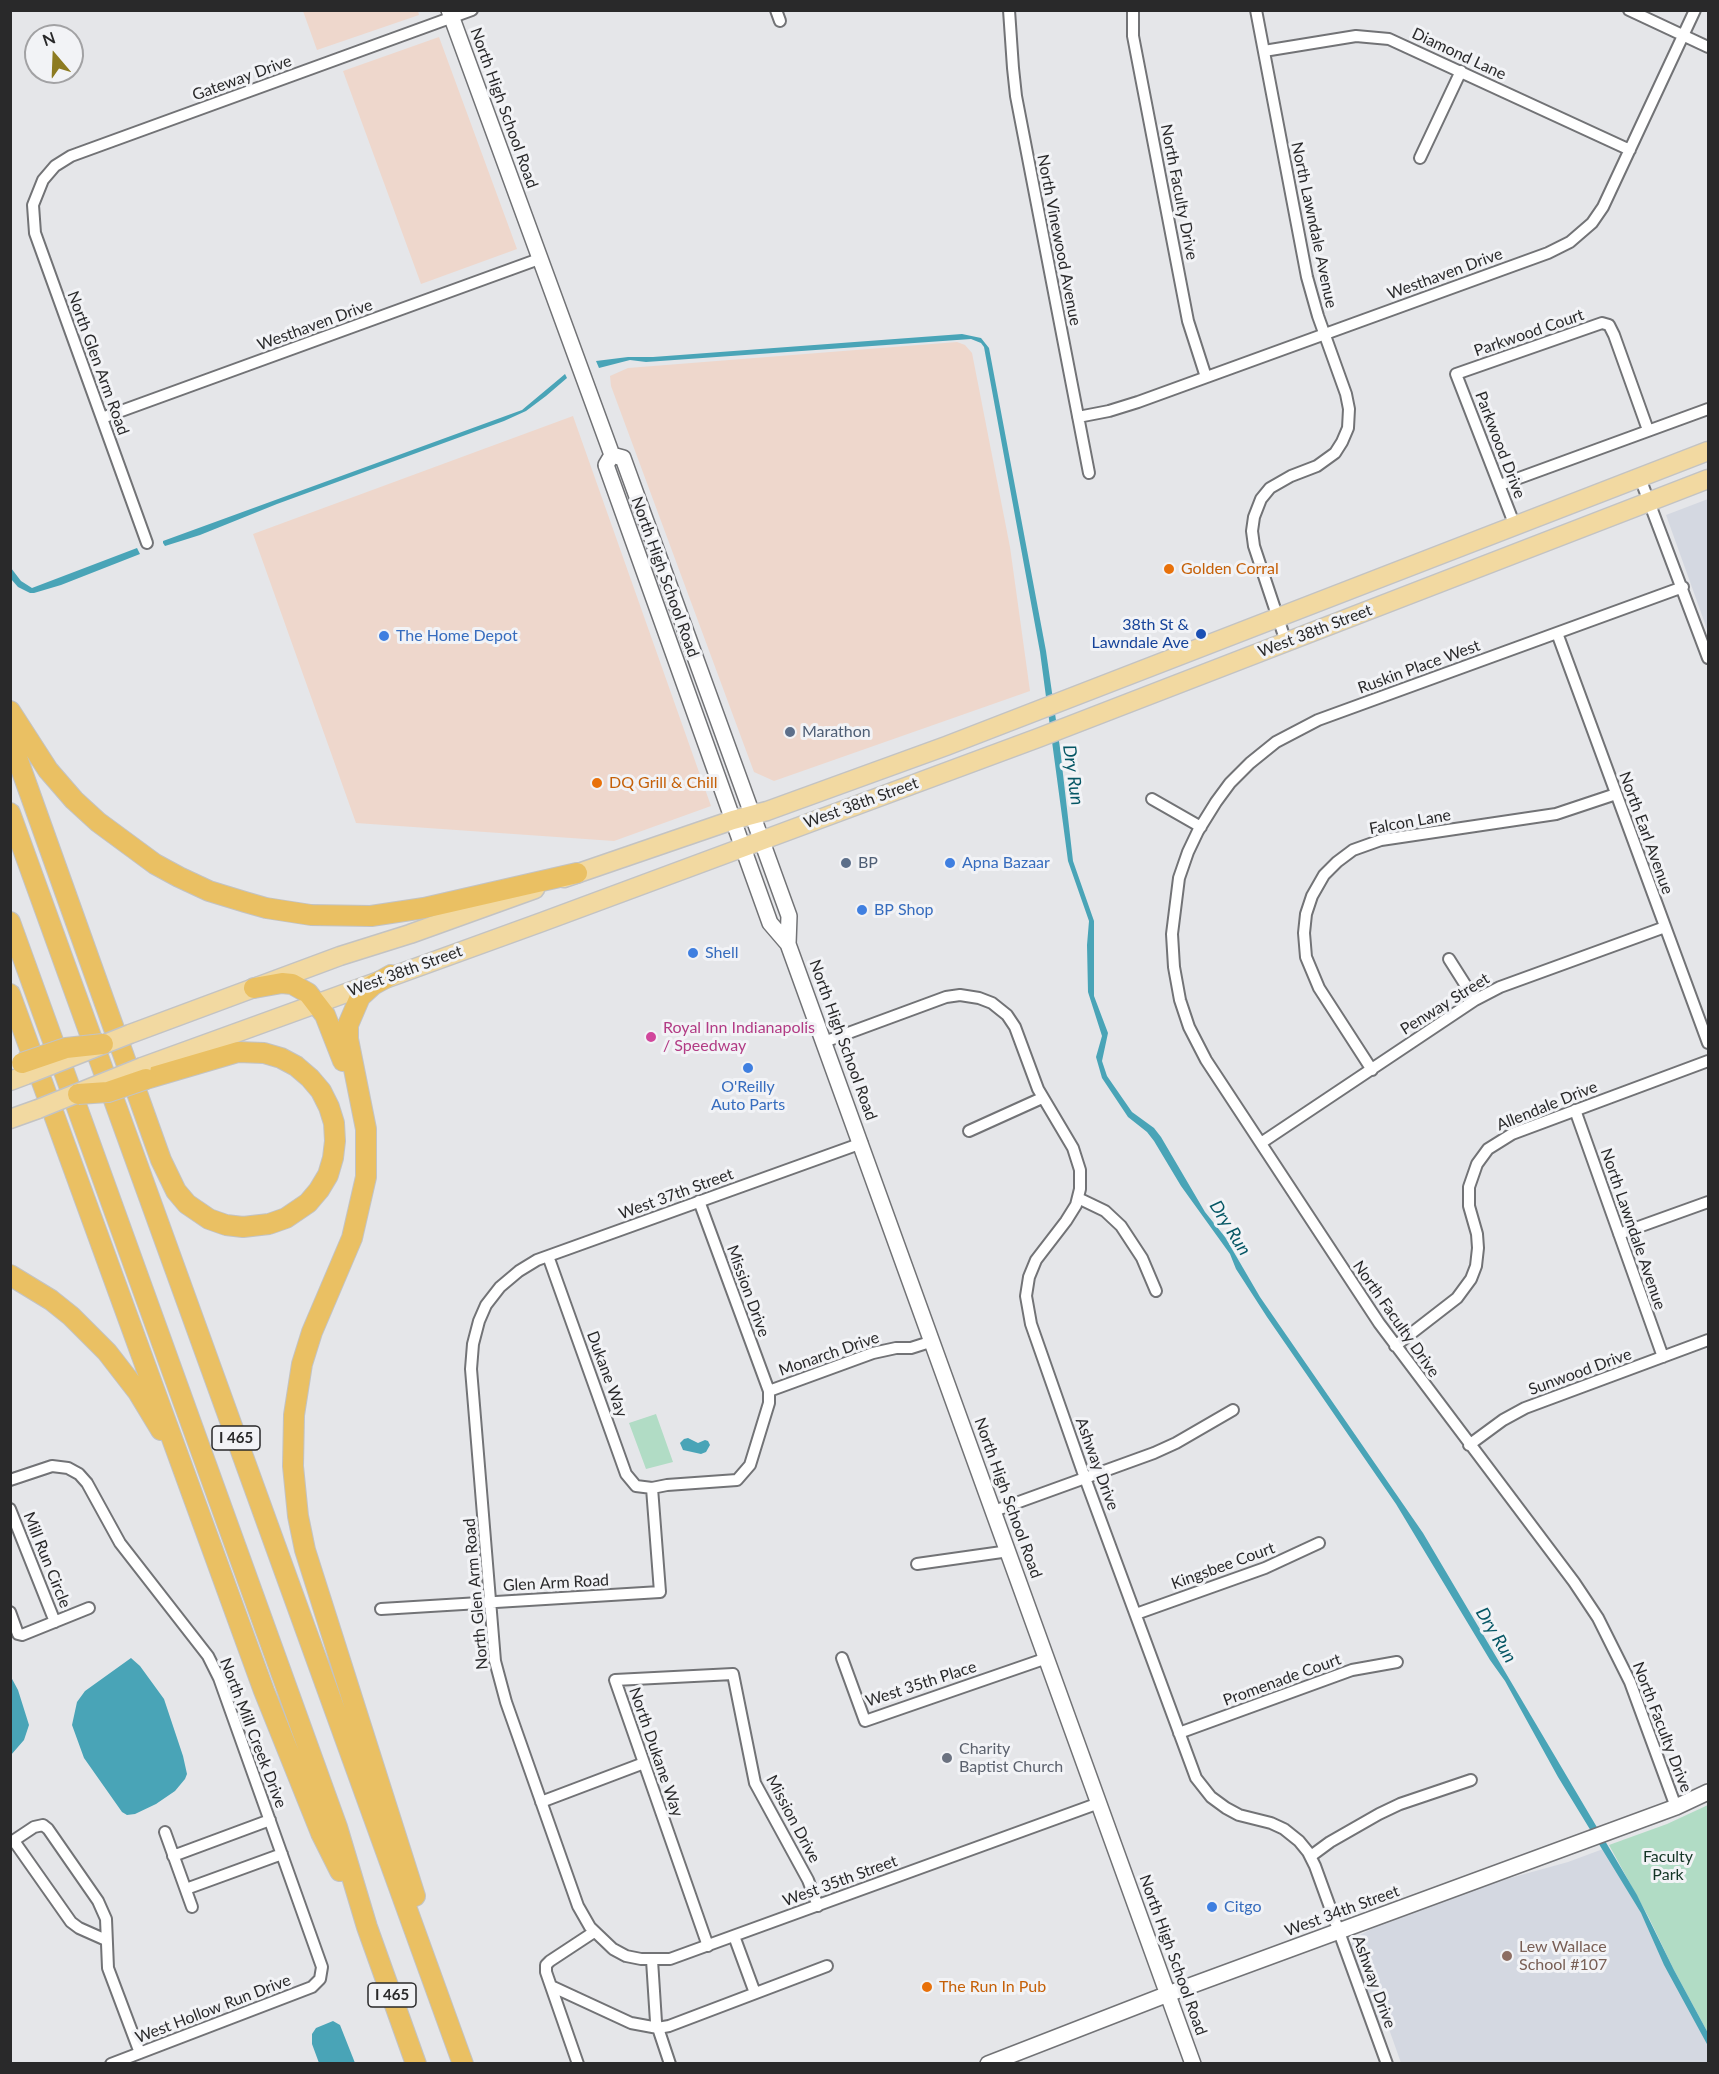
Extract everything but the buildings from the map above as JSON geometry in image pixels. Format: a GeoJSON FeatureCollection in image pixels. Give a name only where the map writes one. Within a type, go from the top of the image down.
{"type":"FeatureCollection","features":[{"type":"Feature","properties":{"kind":"highway"},"geometry":{"type":"LineString","coordinates":[[10,711],[48,770],[74,800],[98,822],[155,864],[210,891],[245,902],[311,915],[371,916],[424,908],[577,873]]}},
{"type":"Feature","properties":{"kind":"highway"},"geometry":{"type":"LineString","coordinates":[[10,738],[161,1160],[176,1191],[188,1204],[209,1219],[226,1225],[243,1227],[269,1224],[286,1218],[308,1203],[320,1190],[333,1158],[334,1123],[321,1091],[296,1066],[264,1053],[238,1052],[144,1073],[108,1092],[78,1094]]}},
{"type":"Feature","properties":{"kind":"highway","name":"I 465"},"geometry":{"type":"LineString","coordinates":[[10,813],[463,2064]]}},
{"type":"Feature","properties":{"kind":"highway","name":"I 465"},"geometry":{"type":"LineString","coordinates":[[10,922],[333,1815],[367,1927],[416,2064]]}},
{"type":"Feature","properties":{"kind":"highway"},"geometry":{"type":"LineString","coordinates":[[392,975],[373,985],[360,997],[348,1025],[348,1039],[364,1114],[367,1145],[365,1185],[352,1238],[312,1332],[302,1364],[293,1432],[296,1500],[305,1550],[398,1846],[445,1977],[470,2064]]}},
{"type":"Feature","properties":{"kind":"highway"},"geometry":{"type":"LineString","coordinates":[[254,988],[282,983],[292,984],[308,993],[325,1015],[340,1054],[358,1090]]}},
{"type":"Feature","properties":{"kind":"highway"},"geometry":{"type":"LineString","coordinates":[[10,994],[180,1455],[264,1691],[321,1833],[367,1927]]}},
{"type":"Feature","properties":{"kind":"highway"},"geometry":{"type":"LineString","coordinates":[[17,1072],[66,1048],[103,1044]]}},
{"type":"Feature","properties":{"kind":"highway"},"geometry":{"type":"LineString","coordinates":[[10,1275],[51,1300],[71,1316],[112,1358],[138,1392],[157,1423],[192,1494]]}},
{"type":"Feature","properties":{"kind":"main road","name":"West 38th Street"},"geometry":{"type":"LineString","coordinates":[[103,1044],[340,956],[512,898],[577,873],[733,820],[752,816],[1034,713],[1708,452]]}},
{"type":"Feature","properties":{"kind":"main road","name":"West 38th Street"},"geometry":{"type":"LineString","coordinates":[[144,1073],[317,1003],[1038,738],[1708,479]]}},
{"type":"Feature","properties":{"kind":"main road"},"geometry":{"type":"LineString","coordinates":[[10,1119],[78,1094]]}},
{"type":"Feature","properties":{"kind":"street","name":"Gateway Drive"},"geometry":{"type":"LineString","coordinates":[[36,192],[48,173],[71,156],[450,14],[472,10]]}},
{"type":"Feature","properties":{"kind":"street","name":"North Vinewood Avenue"},"geometry":{"type":"LineString","coordinates":[[1009,10],[1015,86],[1089,473]]}},
{"type":"Feature","properties":{"kind":"street","name":"North Faculty Drive"},"geometry":{"type":"LineString","coordinates":[[1133,10],[1133,36],[1188,321],[1206,377]]}},
{"type":"Feature","properties":{"kind":"street","name":"North Lawndale Avenue"},"geometry":{"type":"LineString","coordinates":[[1256,10],[1307,277],[1347,399],[1349,413],[1346,433],[1340,447],[1328,459],[1311,469],[1291,476],[1270,488],[1261,500],[1254,517],[1252,531],[1254,546],[1286,642]]}},
{"type":"Feature","properties":{"kind":"street"},"geometry":{"type":"LineString","coordinates":[[1629,10],[1708,47]]}},
{"type":"Feature","properties":{"kind":"street","name":"Westhaven Drive"},"geometry":{"type":"LineString","coordinates":[[1078,417],[1125,406],[1548,253],[1570,242],[1598,215],[1695,10]]}},
{"type":"Feature","properties":{"kind":"street","name":"North High School Road"},"geometry":{"type":"LineString","coordinates":[[450,14],[612,455]]}},
{"type":"Feature","properties":{"kind":"street","name":"Diamond Lane"},"geometry":{"type":"LineString","coordinates":[[1264,51],[1348,36],[1371,36],[1394,41],[1630,150]]}},
{"type":"Feature","properties":{"kind":"street"},"geometry":{"type":"LineString","coordinates":[[1420,158],[1461,71]]}},
{"type":"Feature","properties":{"kind":"street","name":"North Glen Arm Road"},"geometry":{"type":"LineString","coordinates":[[36,192],[32,210],[34,233],[147,543]]}},
{"type":"Feature","properties":{"kind":"street","name":"Westhaven Drive"},"geometry":{"type":"LineString","coordinates":[[102,418],[539,259]]}},
{"type":"Feature","properties":{"kind":"street","name":"Parkwood Court"},"geometry":{"type":"LineString","coordinates":[[1456,374],[1602,323],[1609,325],[1648,430]]}},
{"type":"Feature","properties":{"kind":"street","name":"Parkwood Drive"},"geometry":{"type":"LineString","coordinates":[[1456,374],[1515,526]]}},
{"type":"Feature","properties":{"kind":"street"},"geometry":{"type":"LineString","coordinates":[[1500,485],[1708,409]]}},
{"type":"Feature","properties":{"kind":"street","name":"North High School Road"},"geometry":{"type":"LineString","coordinates":[[612,455],[623,458],[789,916],[788,944]]}},
{"type":"Feature","properties":{"kind":"street","name":"North High School Road"},"geometry":{"type":"LineString","coordinates":[[612,455],[606,465],[770,923],[788,944],[862,1143],[1193,2064]]}},
{"type":"Feature","properties":{"kind":"street"},"geometry":{"type":"LineString","coordinates":[[1640,478],[1708,658]]}},
{"type":"Feature","properties":{"kind":"street","name":"Ruskin Place West"},"geometry":{"type":"LineString","coordinates":[[1201,826],[1216,802],[1243,769],[1273,745],[1297,730],[1318,720],[1683,587]]}},
{"type":"Feature","properties":{"kind":"street","name":"North Earl Avenue"},"geometry":{"type":"LineString","coordinates":[[1557,633],[1708,1043]]}},
{"type":"Feature","properties":{"kind":"street","name":"Falcon Lane"},"geometry":{"type":"LineString","coordinates":[[1372,1070],[1319,988],[1306,957],[1304,938],[1306,914],[1312,896],[1324,875],[1348,853],[1376,841],[1560,813],[1616,794]]}},
{"type":"Feature","properties":{"kind":"street"},"geometry":{"type":"LineString","coordinates":[[1152,798],[1201,826]]}},
{"type":"Feature","properties":{"kind":"street","name":"North Faculty Drive"},"geometry":{"type":"LineString","coordinates":[[1201,826],[1186,856],[1176,893],[1172,934],[1175,976],[1186,1017],[1199,1047],[1395,1346],[1574,1582],[1601,1624],[1636,1696],[1676,1807]]}},
{"type":"Feature","properties":{"kind":"street","name":"Penway Street"},"geometry":{"type":"LineString","coordinates":[[1261,1143],[1475,1000],[1508,983],[1665,927]]}},
{"type":"Feature","properties":{"kind":"street"},"geometry":{"type":"LineString","coordinates":[[1449,959],[1475,1000]]}},
{"type":"Feature","properties":{"kind":"street","name":"Ashway Drive"},"geometry":{"type":"LineString","coordinates":[[824,1042],[946,997],[960,995],[979,998],[996,1006],[1013,1023],[1042,1098],[1077,1156],[1081,1174],[1078,1198],[1071,1215],[1036,1260],[1029,1277],[1026,1296],[1031,1324],[1086,1478],[1194,1773],[1211,1797],[1239,1815],[1271,1823],[1284,1829],[1299,1841],[1311,1856],[1387,2064]]}},
{"type":"Feature","properties":{"kind":"street","name":"Allendale Drive"},"geometry":{"type":"LineString","coordinates":[[1395,1346],[1457,1298],[1473,1275],[1478,1248],[1468,1196],[1471,1178],[1479,1160],[1488,1149],[1503,1138],[1708,1061]]}},
{"type":"Feature","properties":{"kind":"street"},"geometry":{"type":"LineString","coordinates":[[969,1131],[1042,1098]]}},
{"type":"Feature","properties":{"kind":"street","name":"North Lawndale Avenue"},"geometry":{"type":"LineString","coordinates":[[1575,1110],[1663,1357]]}},
{"type":"Feature","properties":{"kind":"street","name":"West 37th Street"},"geometry":{"type":"LineString","coordinates":[[506,1282],[526,1266],[548,1256],[862,1143]]}},
{"type":"Feature","properties":{"kind":"street"},"geometry":{"type":"LineString","coordinates":[[1078,1198],[1105,1211],[1121,1226],[1142,1258],[1156,1291]]}},
{"type":"Feature","properties":{"kind":"street","name":"Mission Drive"},"geometry":{"type":"LineString","coordinates":[[699,1201],[769,1391]]}},
{"type":"Feature","properties":{"kind":"street"},"geometry":{"type":"LineString","coordinates":[[1619,1234],[1708,1202]]}},
{"type":"Feature","properties":{"kind":"street","name":"Dukane Way"},"geometry":{"type":"LineString","coordinates":[[548,1256],[626,1474],[636,1486],[652,1488]]}},
{"type":"Feature","properties":{"kind":"street","name":"North Glen Arm Road"},"geometry":{"type":"LineString","coordinates":[[506,1282],[491,1298],[483,1311],[475,1335],[471,1359],[492,1602],[493,1642],[499,1679],[541,1802],[580,1911],[594,1932]]}},
{"type":"Feature","properties":{"kind":"street","name":"Sunwood Drive"},"geometry":{"type":"LineString","coordinates":[[1469,1445],[1525,1408],[1708,1340]]}},
{"type":"Feature","properties":{"kind":"street","name":"Monarch Drive"},"geometry":{"type":"LineString","coordinates":[[652,1488],[737,1480],[750,1465],[769,1403],[769,1391],[873,1353],[896,1348],[911,1348],[933,1341]]}},
{"type":"Feature","properties":{"kind":"street"},"geometry":{"type":"LineString","coordinates":[[994,1511],[1176,1443],[1233,1410]]}},
{"type":"Feature","properties":{"kind":"street","name":"North Mill Creek Drive"},"geometry":{"type":"LineString","coordinates":[[10,1480],[48,1466],[60,1466],[77,1472],[85,1480],[120,1543],[212,1662],[321,1965],[321,1977]]}},
{"type":"Feature","properties":{"kind":"street","name":"Glen Arm Road"},"geometry":{"type":"LineString","coordinates":[[381,1610],[660,1592],[652,1488]]}},
{"type":"Feature","properties":{"kind":"street","name":"Mill Run Circle"},"geometry":{"type":"LineString","coordinates":[[10,1509],[55,1622]]}},
{"type":"Feature","properties":{"kind":"street","name":"Kingsbee Court"},"geometry":{"type":"LineString","coordinates":[[1136,1614],[1265,1568],[1319,1543]]}},
{"type":"Feature","properties":{"kind":"street"},"geometry":{"type":"LineString","coordinates":[[917,1564],[1008,1551]]}},
{"type":"Feature","properties":{"kind":"street","name":"Mill Run Circle"},"geometry":{"type":"LineString","coordinates":[[10,1612],[20,1635],[89,1608]]}},
{"type":"Feature","properties":{"kind":"street","name":"West 35th Place"},"geometry":{"type":"LineString","coordinates":[[842,1658],[865,1721],[1047,1658]]}},
{"type":"Feature","properties":{"kind":"street","name":"Promenade Court"},"geometry":{"type":"LineString","coordinates":[[1179,1732],[1352,1670],[1397,1662]]}},
{"type":"Feature","properties":{"kind":"street","name":"Mission Drive"},"geometry":{"type":"LineString","coordinates":[[733,1674],[755,1783],[808,1880],[818,1906]]}},
{"type":"Feature","properties":{"kind":"street","name":"North Dukane Way"},"geometry":{"type":"LineString","coordinates":[[708,1946],[615,1680],[733,1674]]}},
{"type":"Feature","properties":{"kind":"street"},"geometry":{"type":"LineString","coordinates":[[541,1802],[644,1762]]}},
{"type":"Feature","properties":{"kind":"street"},"geometry":{"type":"LineString","coordinates":[[1311,1856],[1330,1842],[1400,1804],[1471,1780]]}},
{"type":"Feature","properties":{"kind":"street","name":"West 34th Street"},"geometry":{"type":"LineString","coordinates":[[988,2064],[1168,1994],[1676,1807],[1708,1792]]}},
{"type":"Feature","properties":{"kind":"street","name":"West 35th Street"},"geometry":{"type":"LineString","coordinates":[[594,1932],[610,1947],[637,1959],[676,1957],[1099,1803]]}},
{"type":"Feature","properties":{"kind":"street"},"geometry":{"type":"LineString","coordinates":[[173,1856],[270,1820]]}},
{"type":"Feature","properties":{"kind":"street"},"geometry":{"type":"LineString","coordinates":[[106,1940],[71,1922],[12,1842],[33,1827],[43,1825],[102,1906],[106,1920],[108,1968],[140,2053]]}},
{"type":"Feature","properties":{"kind":"street"},"geometry":{"type":"LineString","coordinates":[[165,1832],[192,1907]]}},
{"type":"Feature","properties":{"kind":"street"},"geometry":{"type":"LineString","coordinates":[[186,1889],[282,1854]]}},
{"type":"Feature","properties":{"kind":"street"},"geometry":{"type":"LineString","coordinates":[[578,2064],[546,1972],[546,1965],[594,1932]]}},
{"type":"Feature","properties":{"kind":"street"},"geometry":{"type":"LineString","coordinates":[[734,1936],[755,1993]]}},
{"type":"Feature","properties":{"kind":"street"},"geometry":{"type":"LineString","coordinates":[[652,1960],[658,2028],[670,2064]]}},
{"type":"Feature","properties":{"kind":"street"},"geometry":{"type":"LineString","coordinates":[[551,1986],[631,2023],[658,2028],[669,2026],[827,1966]]}},
{"type":"Feature","properties":{"kind":"street","name":"West Hollow Run Drive"},"geometry":{"type":"LineString","coordinates":[[111,2064],[312,1987],[321,1977]]}},
{"type":"Feature","properties":{"kind":"shaded area"},"geometry":{"type":"Polygon","coordinates":[[[303,11],[418,11],[419,15],[317,50],[303,11]]]}},
{"type":"Feature","properties":{"kind":"shaded area"},"geometry":{"type":"Polygon","coordinates":[[[439,37],[517,249],[421,284],[343,71],[439,37]]]}},
{"type":"Feature","properties":{"kind":"shaded area"},"geometry":{"type":"Polygon","coordinates":[[[957,342],[965,345],[972,353],[1010,547],[1030,691],[774,781],[754,772],[611,386],[610,376],[628,368],[957,342]]]}},
{"type":"Feature","properties":{"kind":"shaded area"},"geometry":{"type":"Polygon","coordinates":[[[573,416],[711,806],[614,841],[356,823],[253,534],[573,416]]]}},
{"type":"Feature","properties":{"kind":"shaded area"},"geometry":{"type":"Polygon","coordinates":[[[1708,499],[1708,632],[1666,515],[1708,499]]]}},
{"type":"Feature","properties":{"kind":"shaded area","name":"Lew Wallace School #107"},"geometry":{"type":"Polygon","coordinates":[[[1603,1849],[1641,1913],[1708,2046],[1708,2063],[1401,2063],[1389,2029],[1379,2021],[1351,1946],[1354,1938],[1395,1917],[1485,1885],[1568,1862],[1603,1849]]]}},
{"type":"Feature","properties":{"kind":"green space"},"geometry":{"type":"Polygon","coordinates":[[[656,1414],[673,1462],[646,1469],[629,1423],[656,1414]]]}},
{"type":"Feature","properties":{"kind":"green space","name":"Faculty Park"},"geometry":{"type":"Polygon","coordinates":[[[1708,1805],[1708,2033],[1609,1845],[1667,1824],[1708,1805]]]}},
{"type":"Feature","properties":{"kind":"water","name":"Dry Run"},"geometry":{"type":"Polygon","coordinates":[[[962,334],[981,338],[989,348],[1046,651],[1073,861],[1094,921],[1094,996],[1108,1033],[1102,1061],[1107,1076],[1132,1112],[1154,1128],[1161,1137],[1205,1212],[1225,1237],[1260,1297],[1423,1533],[1637,1895],[1708,2033],[1708,2046],[1664,1965],[1641,1913],[1558,1777],[1505,1681],[1396,1504],[1267,1317],[1236,1269],[1230,1254],[1181,1186],[1154,1141],[1147,1132],[1128,1117],[1102,1078],[1096,1057],[1102,1036],[1088,992],[1089,921],[1068,861],[1040,652],[984,347],[981,343],[971,339],[646,362],[630,360],[599,368],[596,361],[962,334]]]}},
{"type":"Feature","properties":{"kind":"water"},"geometry":{"type":"Polygon","coordinates":[[[565,374],[567,378],[546,396],[526,411],[504,421],[277,504],[200,535],[165,546],[163,543],[163,541],[522,410],[565,374]]]}},
{"type":"Feature","properties":{"kind":"water"},"geometry":{"type":"Polygon","coordinates":[[[137,548],[140,554],[61,585],[34,593],[18,587],[11,579],[11,568],[21,581],[32,588],[137,548]]]}},
{"type":"Feature","properties":{"kind":"water"},"geometry":{"type":"Polygon","coordinates":[[[688,1438],[698,1443],[705,1440],[710,1445],[706,1452],[701,1454],[683,1450],[680,1443],[688,1438]]]}},
{"type":"Feature","properties":{"kind":"water"},"geometry":{"type":"Polygon","coordinates":[[[131,1658],[140,1666],[164,1699],[187,1774],[175,1791],[156,1804],[135,1814],[127,1815],[122,1812],[84,1758],[72,1725],[77,1702],[85,1691],[131,1658]]]}},
{"type":"Feature","properties":{"kind":"water"},"geometry":{"type":"Polygon","coordinates":[[[11,1677],[18,1690],[29,1725],[24,1740],[11,1755],[11,1677]]]}},
{"type":"Feature","properties":{"kind":"water"},"geometry":{"type":"Polygon","coordinates":[[[333,2021],[340,2025],[355,2063],[319,2063],[312,2044],[312,2034],[316,2028],[333,2021]]]}},
{"type":"Feature","properties":{"kind":"place","name":"Golden Corral"},"geometry":{"type":"Point","coordinates":[1169,569]}},
{"type":"Feature","properties":{"kind":"place","name":"38th St & Lawndale Ave"},"geometry":{"type":"Point","coordinates":[1201,634]}},
{"type":"Feature","properties":{"kind":"place","name":"The Home Depot"},"geometry":{"type":"Point","coordinates":[384,636]}},
{"type":"Feature","properties":{"kind":"place","name":"Marathon"},"geometry":{"type":"Point","coordinates":[790,732]}},
{"type":"Feature","properties":{"kind":"place","name":"DQ Grill & Chill"},"geometry":{"type":"Point","coordinates":[597,783]}},
{"type":"Feature","properties":{"kind":"place","name":"BP"},"geometry":{"type":"Point","coordinates":[846,863]}},
{"type":"Feature","properties":{"kind":"place","name":"Apna Bazaar"},"geometry":{"type":"Point","coordinates":[950,863]}},
{"type":"Feature","properties":{"kind":"place","name":"BP Shop"},"geometry":{"type":"Point","coordinates":[862,910]}},
{"type":"Feature","properties":{"kind":"place","name":"Shell"},"geometry":{"type":"Point","coordinates":[693,953]}},
{"type":"Feature","properties":{"kind":"place","name":"Royal Inn Indianapolis / Speedway"},"geometry":{"type":"Point","coordinates":[651,1037]}},
{"type":"Feature","properties":{"kind":"place","name":"O'Reilly Auto Parts"},"geometry":{"type":"Point","coordinates":[748,1068]}},
{"type":"Feature","properties":{"kind":"place","name":"Charity Baptist Church"},"geometry":{"type":"Point","coordinates":[947,1758]}},
{"type":"Feature","properties":{"kind":"place","name":"Citgo"},"geometry":{"type":"Point","coordinates":[1212,1907]}},
{"type":"Feature","properties":{"kind":"place","name":"Lew Wallace School #107"},"geometry":{"type":"Point","coordinates":[1507,1956]}},
{"type":"Feature","properties":{"kind":"place","name":"The Run In Pub"},"geometry":{"type":"Point","coordinates":[927,1987]}}]}
